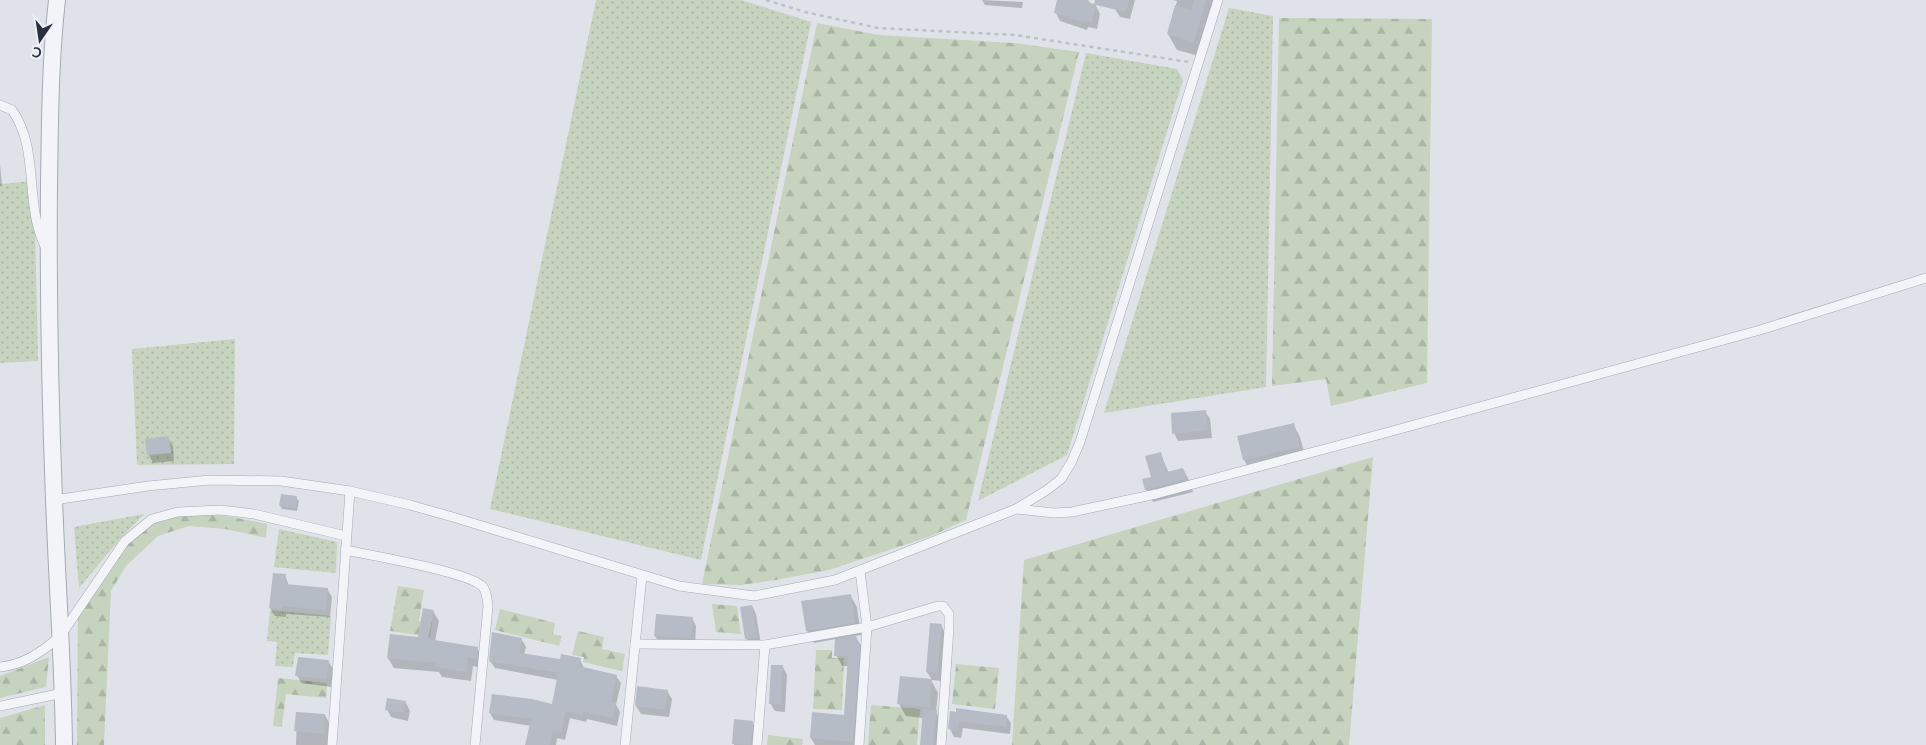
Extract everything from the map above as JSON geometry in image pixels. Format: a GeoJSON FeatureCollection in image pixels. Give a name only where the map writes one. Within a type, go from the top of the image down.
{"type":"FeatureCollection","features":[{"type":"Feature","properties":{"kind":"street"},"geometry":{"type":"LineString","coordinates":[[57,0],[50,119],[49,253],[54,500],[64,693],[64,745]]}},
{"type":"Feature","properties":{"kind":"lane"},"geometry":{"type":"LineString","coordinates":[[54,500],[148,486],[210,480],[280,481],[350,491],[456,518],[679,586],[754,596],[835,580],[1016,509],[1061,479],[1071,463],[1080,442],[1218,0]]}},
{"type":"Feature","properties":{"kind":"lane"},"geometry":{"type":"LineString","coordinates":[[0,106],[12,110],[22,128],[35,220],[39,235],[49,253]]}},
{"type":"Feature","properties":{"kind":"lane"},"geometry":{"type":"LineString","coordinates":[[1016,509],[1054,513],[1072,512],[1156,494],[1751,332],[1926,278]]}},
{"type":"Feature","properties":{"kind":"lane"},"geometry":{"type":"LineString","coordinates":[[332,745],[350,491]]}},
{"type":"Feature","properties":{"kind":"lane"},"geometry":{"type":"LineString","coordinates":[[0,667],[10,666],[35,656],[48,648],[60,635],[125,541],[152,519],[178,512],[220,510],[254,514],[346,536]]}},
{"type":"Feature","properties":{"kind":"lane"},"geometry":{"type":"LineString","coordinates":[[345,550],[440,570],[473,581],[483,587],[487,595],[488,606],[475,745]]}},
{"type":"Feature","properties":{"kind":"lane"},"geometry":{"type":"LineString","coordinates":[[859,745],[866,627],[860,571]]}},
{"type":"Feature","properties":{"kind":"lane"},"geometry":{"type":"LineString","coordinates":[[625,745],[642,576]]}},
{"type":"Feature","properties":{"kind":"lane"},"geometry":{"type":"LineString","coordinates":[[635,644],[765,645],[866,627],[943,606],[949,614],[949,628],[940,745]]}},
{"type":"Feature","properties":{"kind":"lane"},"geometry":{"type":"LineString","coordinates":[[758,745],[765,645]]}},
{"type":"Feature","properties":{"kind":"lane"},"geometry":{"type":"LineString","coordinates":[[0,706],[64,693]]}},
{"type":"Feature","properties":{"kind":"path"},"geometry":{"type":"LineString","coordinates":[[766,0],[805,12],[878,28],[1015,35],[1198,63]]}},
{"type":"Feature","properties":{"kind":"green space"},"geometry":{"type":"Polygon","coordinates":[[[596,0],[741,0],[811,22],[701,560],[490,509],[596,0]]]}},
{"type":"Feature","properties":{"kind":"green space"},"geometry":{"type":"Polygon","coordinates":[[[1229,8],[1273,16],[1266,387],[1104,413],[1229,8]]]}},
{"type":"Feature","properties":{"kind":"green space"},"geometry":{"type":"Polygon","coordinates":[[[1279,18],[1432,19],[1427,383],[1331,406],[1326,379],[1272,386],[1279,18]]]}},
{"type":"Feature","properties":{"kind":"green space"},"geometry":{"type":"Polygon","coordinates":[[[817,23],[878,35],[1014,43],[1079,52],[966,520],[931,536],[829,570],[741,585],[702,584],[817,23]]]}},
{"type":"Feature","properties":{"kind":"green space"},"geometry":{"type":"Polygon","coordinates":[[[1086,53],[1177,69],[1183,80],[1067,455],[978,501],[1086,53]]]}},
{"type":"Feature","properties":{"kind":"green space"},"geometry":{"type":"Polygon","coordinates":[[[34,181],[38,361],[0,363],[0,184],[34,181]]]}},
{"type":"Feature","properties":{"kind":"green space"},"geometry":{"type":"Polygon","coordinates":[[[235,339],[234,464],[137,465],[132,349],[235,339]]]}},
{"type":"Feature","properties":{"kind":"green space"},"geometry":{"type":"Polygon","coordinates":[[[1373,457],[1349,745],[1012,745],[1024,560],[1373,457]]]}},
{"type":"Feature","properties":{"kind":"green space"},"geometry":{"type":"Polygon","coordinates":[[[144,514],[120,539],[79,588],[74,527],[144,514]]]}},
{"type":"Feature","properties":{"kind":"green space"},"geometry":{"type":"Polygon","coordinates":[[[188,514],[226,516],[267,524],[266,538],[225,529],[189,526],[158,536],[126,566],[111,591],[104,745],[77,745],[78,607],[128,543],[156,522],[188,514]]]}},
{"type":"Feature","properties":{"kind":"green space"},"geometry":{"type":"Polygon","coordinates":[[[279,529],[337,542],[336,573],[274,567],[279,529]]]}},
{"type":"Feature","properties":{"kind":"green space"},"geometry":{"type":"Polygon","coordinates":[[[398,586],[424,590],[419,621],[432,623],[430,637],[390,631],[398,586]]]}},
{"type":"Feature","properties":{"kind":"green space"},"geometry":{"type":"Polygon","coordinates":[[[712,604],[737,606],[741,634],[716,632],[712,604]]]}},
{"type":"Feature","properties":{"kind":"green space"},"geometry":{"type":"Polygon","coordinates":[[[500,609],[555,623],[553,634],[562,636],[559,646],[495,630],[500,609]]]}},
{"type":"Feature","properties":{"kind":"green space"},"geometry":{"type":"Polygon","coordinates":[[[270,610],[331,616],[328,655],[295,653],[293,667],[275,666],[277,642],[267,641],[270,610]]]}},
{"type":"Feature","properties":{"kind":"green space"},"geometry":{"type":"Polygon","coordinates":[[[578,631],[604,637],[602,649],[625,654],[622,671],[583,662],[584,657],[572,655],[578,631]]]}},
{"type":"Feature","properties":{"kind":"green space"},"geometry":{"type":"Polygon","coordinates":[[[816,650],[832,650],[832,658],[844,658],[842,710],[813,709],[816,650]]]}},
{"type":"Feature","properties":{"kind":"green space"},"geometry":{"type":"Polygon","coordinates":[[[49,657],[46,687],[0,698],[0,676],[49,657]]]}},
{"type":"Feature","properties":{"kind":"green space"},"geometry":{"type":"Polygon","coordinates":[[[956,664],[999,668],[995,709],[952,704],[956,664]]]}},
{"type":"Feature","properties":{"kind":"green space"},"geometry":{"type":"Polygon","coordinates":[[[278,678],[327,683],[326,698],[286,694],[282,727],[273,726],[278,678]]]}},
{"type":"Feature","properties":{"kind":"green space"},"geometry":{"type":"Polygon","coordinates":[[[45,705],[45,745],[0,745],[0,718],[45,705]]]}},
{"type":"Feature","properties":{"kind":"green space"},"geometry":{"type":"Polygon","coordinates":[[[871,705],[920,709],[917,745],[868,745],[871,705]]]}},
{"type":"Feature","properties":{"kind":"green space"},"geometry":{"type":"Polygon","coordinates":[[[768,735],[803,739],[802,745],[767,745],[768,735]]]}},
{"type":"Feature","properties":{"kind":"building"},"geometry":{"type":"Polygon","coordinates":[[[1057,0],[1087,0],[1087,2],[1094,4],[1095,0],[1129,0],[1126,12],[1096,5],[1092,22],[1083,20],[1083,22],[1054,13],[1057,0]]]}},
{"type":"Feature","properties":{"kind":"building"},"geometry":{"type":"Polygon","coordinates":[[[1194,0],[1206,0],[1194,42],[1167,34],[1175,5],[1191,10],[1194,0]]]}},
{"type":"Feature","properties":{"kind":"building"},"geometry":{"type":"Polygon","coordinates":[[[1206,410],[1208,430],[1172,434],[1171,413],[1206,410]]]}},
{"type":"Feature","properties":{"kind":"building"},"geometry":{"type":"Polygon","coordinates":[[[1294,423],[1300,447],[1243,460],[1237,436],[1294,423]]]}},
{"type":"Feature","properties":{"kind":"building"},"geometry":{"type":"Polygon","coordinates":[[[169,436],[171,453],[147,455],[145,439],[169,436]]]}},
{"type":"Feature","properties":{"kind":"building"},"geometry":{"type":"Polygon","coordinates":[[[1161,452],[1167,472],[1183,468],[1187,479],[1145,490],[1142,479],[1151,477],[1145,456],[1161,452]]]}},
{"type":"Feature","properties":{"kind":"building"},"geometry":{"type":"Polygon","coordinates":[[[281,494],[297,496],[296,508],[279,506],[281,494]]]}},
{"type":"Feature","properties":{"kind":"building"},"geometry":{"type":"Polygon","coordinates":[[[273,573],[286,574],[285,584],[328,588],[326,610],[282,606],[282,609],[269,608],[273,573]]]}},
{"type":"Feature","properties":{"kind":"building"},"geometry":{"type":"Polygon","coordinates":[[[851,594],[855,623],[806,631],[801,601],[851,594]]]}},
{"type":"Feature","properties":{"kind":"building"},"geometry":{"type":"Polygon","coordinates":[[[752,605],[757,638],[745,639],[740,607],[752,605]]]}},
{"type":"Feature","properties":{"kind":"building"},"geometry":{"type":"Polygon","coordinates":[[[423,608],[434,610],[428,639],[478,647],[477,659],[468,657],[466,672],[435,667],[435,663],[387,658],[390,634],[418,637],[423,608]]]}},
{"type":"Feature","properties":{"kind":"building"},"geometry":{"type":"Polygon","coordinates":[[[656,614],[693,617],[691,638],[654,636],[656,614]]]}},
{"type":"Feature","properties":{"kind":"building"},"geometry":{"type":"Polygon","coordinates":[[[930,623],[942,624],[937,673],[926,672],[930,623]]]}},
{"type":"Feature","properties":{"kind":"building"},"geometry":{"type":"Polygon","coordinates":[[[492,632],[522,638],[520,653],[560,659],[561,654],[581,658],[579,666],[617,675],[611,702],[616,703],[613,718],[583,712],[582,715],[566,711],[561,733],[553,731],[550,745],[525,745],[531,719],[489,713],[492,694],[532,699],[552,704],[558,673],[489,661],[492,632]]]}},
{"type":"Feature","properties":{"kind":"building"},"geometry":{"type":"Polygon","coordinates":[[[856,635],[858,645],[860,645],[853,742],[810,738],[812,712],[844,715],[848,656],[834,656],[835,639],[856,635]]]}},
{"type":"Feature","properties":{"kind":"building"},"geometry":{"type":"Polygon","coordinates":[[[298,657],[329,660],[327,679],[295,676],[298,657]]]}},
{"type":"Feature","properties":{"kind":"building"},"geometry":{"type":"Polygon","coordinates":[[[771,665],[783,665],[781,704],[769,704],[771,665]]]}},
{"type":"Feature","properties":{"kind":"building"},"geometry":{"type":"Polygon","coordinates":[[[900,676],[932,679],[929,707],[897,704],[900,676]]]}},
{"type":"Feature","properties":{"kind":"building"},"geometry":{"type":"Polygon","coordinates":[[[637,686],[668,690],[665,710],[635,706],[637,686]]]}},
{"type":"Feature","properties":{"kind":"building"},"geometry":{"type":"Polygon","coordinates":[[[387,698],[406,701],[404,713],[385,710],[387,698]]]}},
{"type":"Feature","properties":{"kind":"building"},"geometry":{"type":"Polygon","coordinates":[[[956,708],[1007,715],[1006,727],[959,721],[957,731],[948,729],[950,711],[956,712],[956,708]]]}},
{"type":"Feature","properties":{"kind":"building"},"geometry":{"type":"Polygon","coordinates":[[[923,709],[937,710],[933,745],[920,745],[923,709]]]}},
{"type":"Feature","properties":{"kind":"building"},"geometry":{"type":"Polygon","coordinates":[[[296,712],[325,714],[324,734],[294,731],[296,712]]]}},
{"type":"Feature","properties":{"kind":"building"},"geometry":{"type":"Polygon","coordinates":[[[734,719],[753,721],[751,745],[732,744],[734,719]]]}}]}
